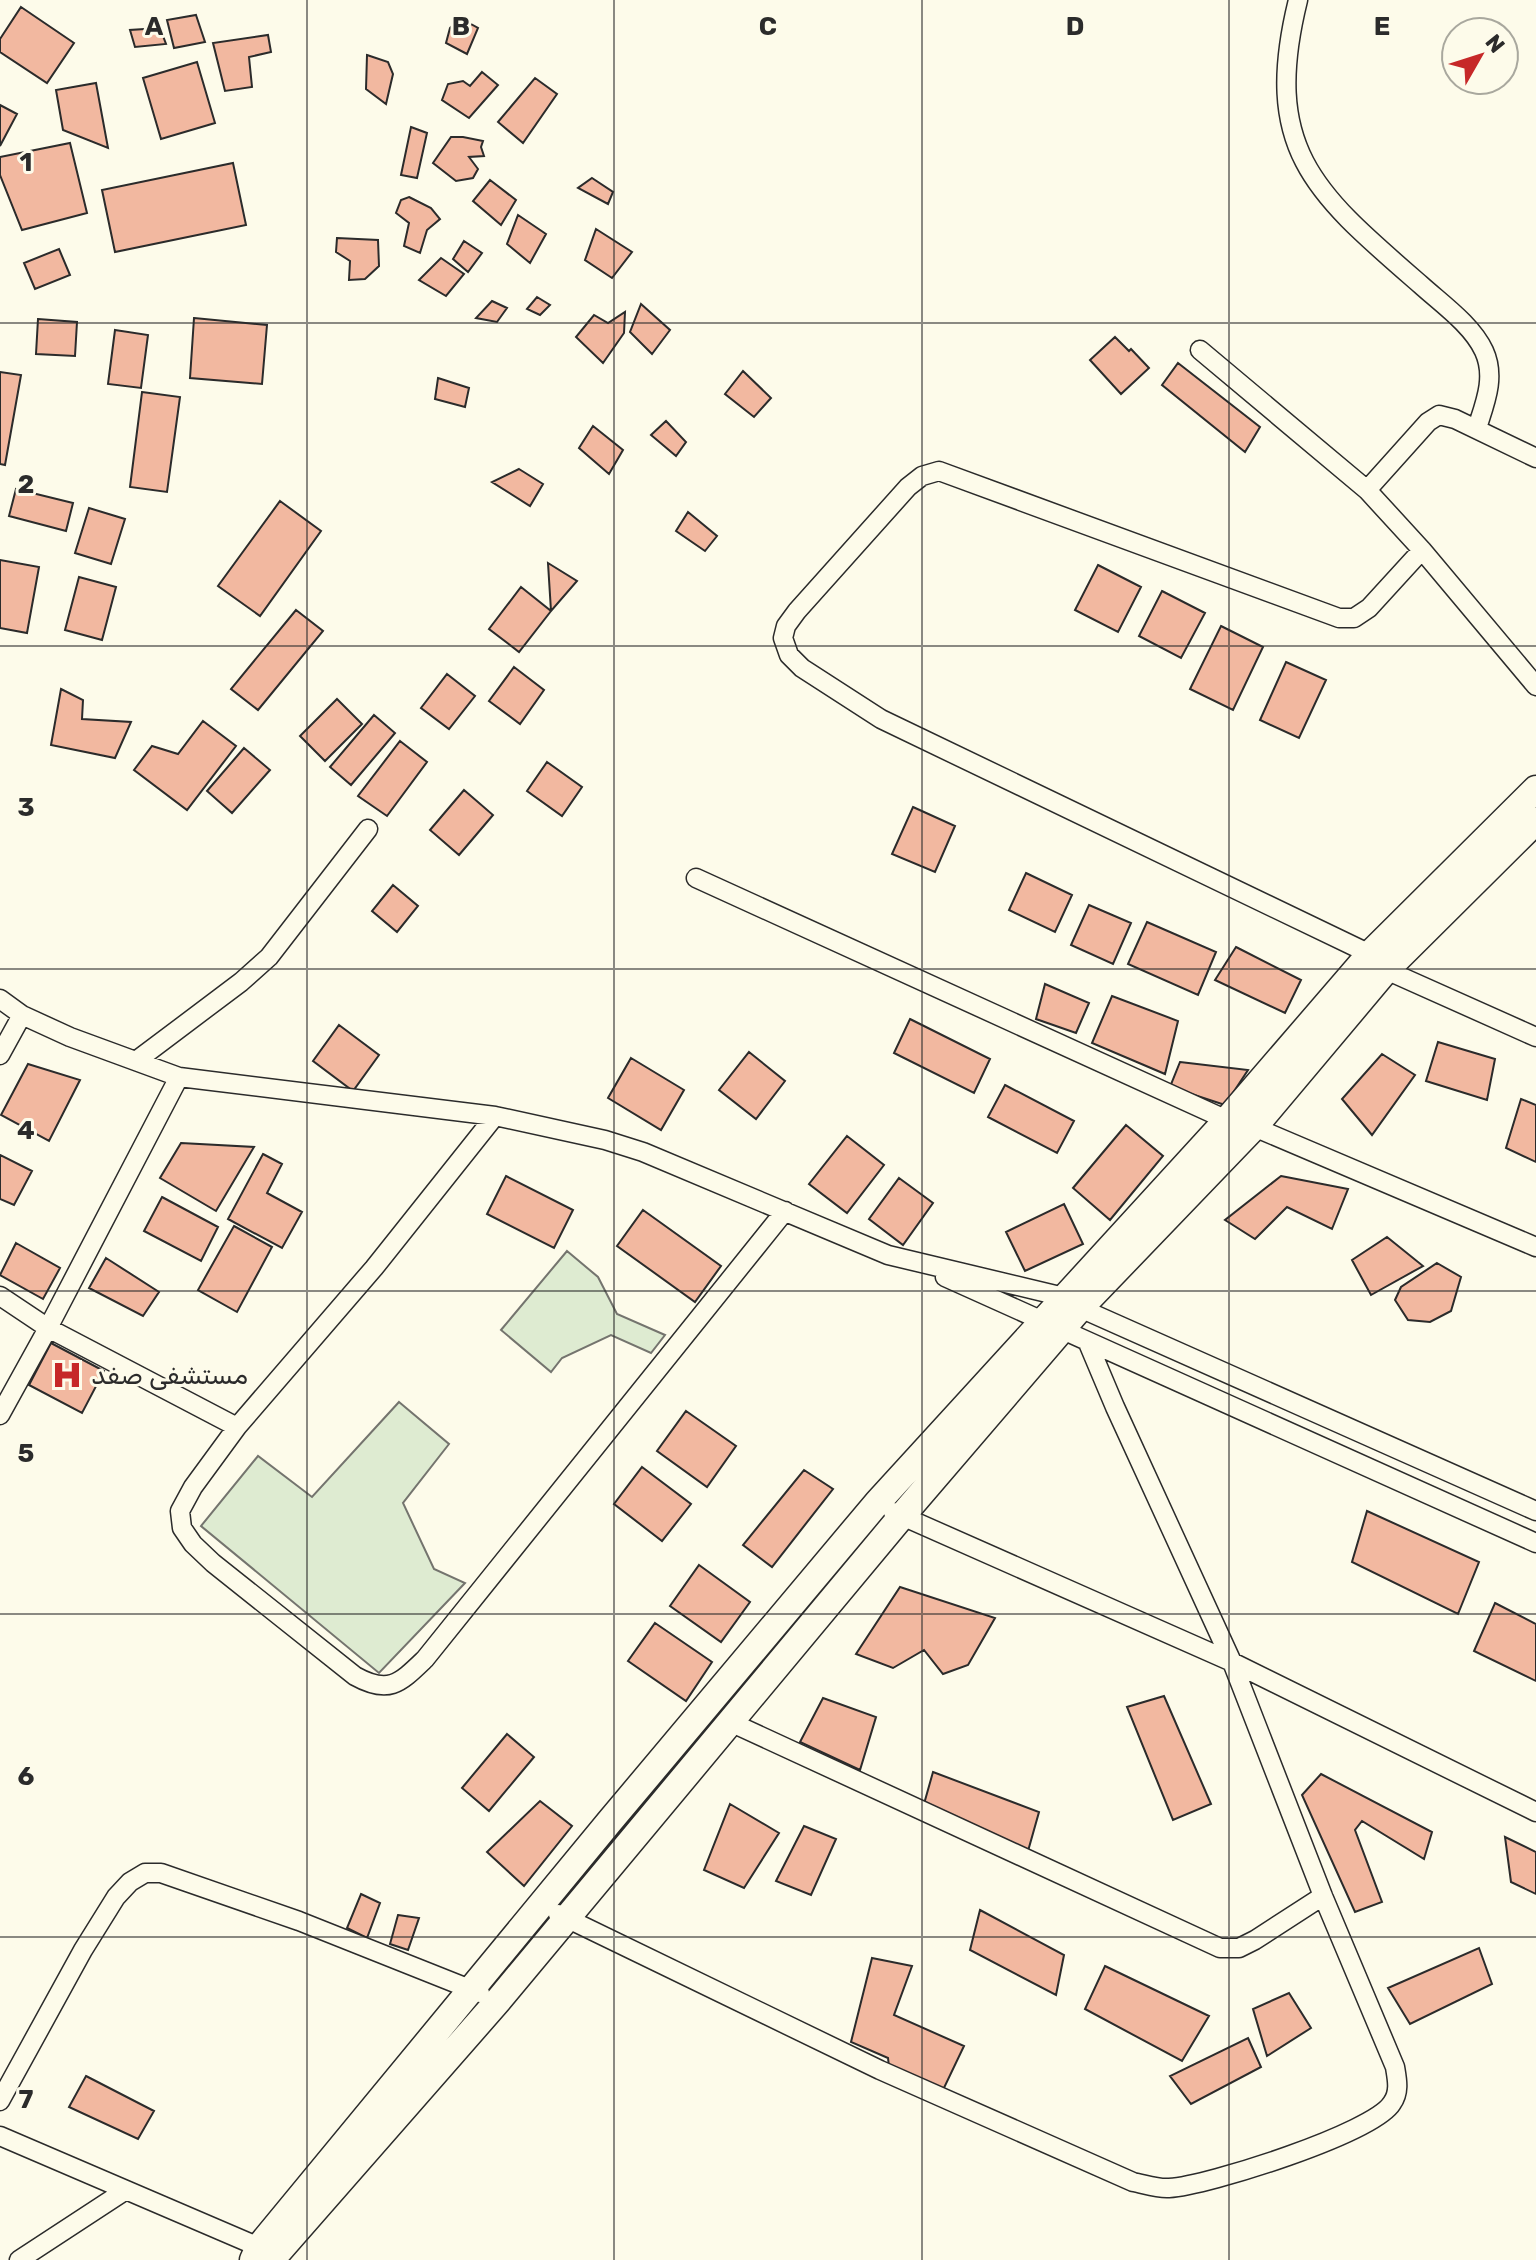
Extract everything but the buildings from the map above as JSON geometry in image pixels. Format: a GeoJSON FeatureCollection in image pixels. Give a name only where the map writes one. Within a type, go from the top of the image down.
{"type":"FeatureCollection","features":[{"type":"Feature","properties":{"kind":"main road"},"geometry":{"type":"LineString","coordinates":[[264,2256],[471,1989],[553,1912],[730,1722],[901,1517],[1053,1325],[1227,1120],[1378,962],[1536,789]]}},
{"type":"Feature","properties":{"kind":"main road"},"geometry":{"type":"LineString","coordinates":[[1072,1303],[1254,1127],[1378,962],[1536,821]]}},
{"type":"Feature","properties":{"kind":"main road"},"geometry":{"type":"LineString","coordinates":[[264,2256],[497,2002],[553,1912],[877,1503],[1053,1325]]}},
{"type":"Feature","properties":{"kind":"street"},"geometry":{"type":"LineString","coordinates":[[1298,0],[1285,71],[1286,111],[1296,147],[1316,183],[1344,217],[1443,305],[1485,352],[1489,390],[1477,428]]}},
{"type":"Feature","properties":{"kind":"street"},"geometry":{"type":"LineString","coordinates":[[1200,350],[1367,490],[1422,550],[1536,686]]}},
{"type":"Feature","properties":{"kind":"street"},"geometry":{"type":"LineString","coordinates":[[1367,490],[1428,422],[1439,415],[1477,428],[1536,458]]}},
{"type":"Feature","properties":{"kind":"street"},"geometry":{"type":"LineString","coordinates":[[1422,550],[1369,608],[1354,618],[1339,618],[939,471],[922,476],[908,487],[797,611],[786,626],[783,638],[789,655],[802,668],[881,719],[1536,1037]]}},
{"type":"Feature","properties":{"kind":"street"},"geometry":{"type":"LineString","coordinates":[[136,1061],[241,982],[269,957],[368,829]]}},
{"type":"Feature","properties":{"kind":"street"},"geometry":{"type":"LineString","coordinates":[[696,878],[1227,1120]]}},
{"type":"Feature","properties":{"kind":"street"},"geometry":{"type":"LineString","coordinates":[[0,999],[22,1015],[70,1037],[179,1077],[495,1116],[605,1140],[643,1152],[913,1263],[1536,1543]]}},
{"type":"Feature","properties":{"kind":"street"},"geometry":{"type":"LineString","coordinates":[[0,1055],[22,1015]]}},
{"type":"Feature","properties":{"kind":"street"},"geometry":{"type":"LineString","coordinates":[[0,1415],[179,1077]]}},
{"type":"Feature","properties":{"kind":"street"},"geometry":{"type":"LineString","coordinates":[[495,1116],[374,1268],[237,1427],[193,1487],[180,1511],[182,1528],[213,1563],[355,1676],[372,1686],[390,1686],[425,1659],[785,1211]]}},
{"type":"Feature","properties":{"kind":"street"},"geometry":{"type":"LineString","coordinates":[[1254,1127],[1536,1247]]}},
{"type":"Feature","properties":{"kind":"street"},"geometry":{"type":"LineString","coordinates":[[913,1263],[1072,1303],[1536,1511]]}},
{"type":"Feature","properties":{"kind":"street"},"geometry":{"type":"LineString","coordinates":[[0,1296],[48,1328],[237,1427]]}},
{"type":"Feature","properties":{"kind":"street"},"geometry":{"type":"LineString","coordinates":[[553,1912],[894,2076],[1133,2182],[1165,2189],[1198,2185],[1293,2155],[1380,2115],[1392,2104],[1398,2086],[1395,2067],[1323,1896],[1232,1662],[1088,1343]]}},
{"type":"Feature","properties":{"kind":"street"},"geometry":{"type":"LineString","coordinates":[[877,1503],[901,1517],[1232,1662],[1536,1812]]}},
{"type":"Feature","properties":{"kind":"street"},"geometry":{"type":"LineString","coordinates":[[730,1722],[1220,1948],[1239,1948],[1255,1940],[1323,1896]]}},
{"type":"Feature","properties":{"kind":"street"},"geometry":{"type":"LineString","coordinates":[[0,2101],[83,1950],[116,1897],[130,1882],[145,1873],[161,1873],[299,1921],[497,2002]]}},
{"type":"Feature","properties":{"kind":"street"},"geometry":{"type":"LineString","coordinates":[[0,2136],[126,2190],[264,2256]]}},
{"type":"Feature","properties":{"kind":"street"},"geometry":{"type":"LineString","coordinates":[[19,2260],[126,2190]]}},
{"type":"Feature","properties":{"kind":"green space"},"geometry":{"type":"Polygon","coordinates":[[[567,1251],[598,1277],[617,1314],[665,1335],[651,1353],[611,1335],[562,1358],[551,1372],[501,1330],[567,1251]]]}},
{"type":"Feature","properties":{"kind":"green space"},"geometry":{"type":"Polygon","coordinates":[[[399,1402],[449,1444],[403,1503],[434,1569],[465,1583],[379,1673],[201,1526],[258,1456],[312,1497],[399,1402]]]}},
{"type":"Feature","properties":{"kind":"place","name":"مستشفى صفد"},"geometry":{"type":"Point","coordinates":[67,1375]}}]}
